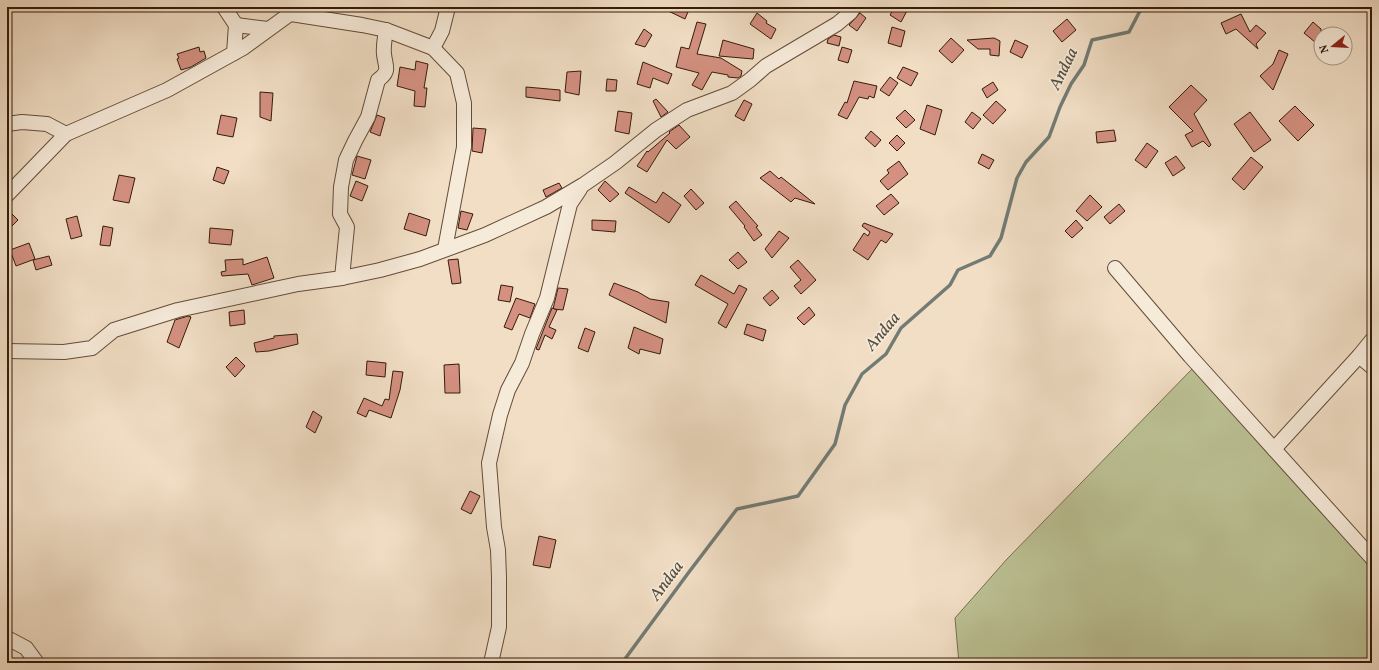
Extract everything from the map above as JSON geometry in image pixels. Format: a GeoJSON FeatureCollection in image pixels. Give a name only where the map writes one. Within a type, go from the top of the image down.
{"type":"FeatureCollection","features":[{"type":"Feature","properties":{"kind":"street"},"geometry":{"type":"LineString","coordinates":[[224,7],[236,25],[234,53]]}},
{"type":"Feature","properties":{"kind":"street"},"geometry":{"type":"LineString","coordinates":[[433,48],[442,31],[448,7]]}},
{"type":"Feature","properties":{"kind":"street"},"geometry":{"type":"LineString","coordinates":[[7,351],[64,352],[92,348],[114,330],[178,310],[298,284],[342,278],[420,259],[485,235],[546,208],[615,163],[656,130],[687,110],[732,92],[750,80],[766,66],[837,24],[850,13],[854,7]]}},
{"type":"Feature","properties":{"kind":"street"},"geometry":{"type":"LineString","coordinates":[[7,195],[66,134],[167,90],[234,53],[295,10],[386,30],[433,48],[457,73],[464,103],[464,147],[445,249]]}},
{"type":"Feature","properties":{"kind":"street"},"geometry":{"type":"LineString","coordinates":[[236,25],[268,29]]}},
{"type":"Feature","properties":{"kind":"street"},"geometry":{"type":"LineString","coordinates":[[342,278],[347,227],[340,214],[341,187],[346,160],[354,140],[368,117],[378,80],[384,76],[386,71],[384,53],[386,30]]}},
{"type":"Feature","properties":{"kind":"street"},"geometry":{"type":"LineString","coordinates":[[7,124],[22,122],[47,124],[66,134]]}},
{"type":"Feature","properties":{"kind":"street"},"geometry":{"type":"LineString","coordinates":[[492,663],[499,626],[499,577],[498,550],[494,528],[489,463],[500,415],[508,390],[522,364],[532,334],[547,298],[570,204],[583,185]]}},
{"type":"Feature","properties":{"kind":"street"},"geometry":{"type":"LineString","coordinates":[[1115,268],[1190,356],[1372,558]]}},
{"type":"Feature","properties":{"kind":"street"},"geometry":{"type":"LineString","coordinates":[[1274,449],[1372,340]]}},
{"type":"Feature","properties":{"kind":"street"},"geometry":{"type":"LineString","coordinates":[[1359,356],[1372,367]]}},
{"type":"Feature","properties":{"kind":"street"},"geometry":{"type":"LineString","coordinates":[[7,638],[26,648],[37,663]]}},
{"type":"Feature","properties":{"kind":"green space"},"geometry":{"type":"Polygon","coordinates":[[[1194,367],[1372,569],[1372,663],[959,663],[955,618],[1007,559],[1194,367]]]}},
{"type":"Feature","properties":{"kind":"building"},"geometry":{"type":"Polygon","coordinates":[[[660,7],[690,7],[685,19],[660,7]]]}},
{"type":"Feature","properties":{"kind":"building"},"geometry":{"type":"Polygon","coordinates":[[[895,7],[909,7],[901,22],[890,15],[895,7]]]}},
{"type":"Feature","properties":{"kind":"building"},"geometry":{"type":"Polygon","coordinates":[[[757,13],[767,21],[766,23],[776,29],[771,39],[750,24],[757,13]]]}},
{"type":"Feature","properties":{"kind":"building"},"geometry":{"type":"Polygon","coordinates":[[[860,13],[866,18],[857,31],[849,25],[860,13]]]}},
{"type":"Feature","properties":{"kind":"building"},"geometry":{"type":"Polygon","coordinates":[[[1241,14],[1250,32],[1256,25],[1266,33],[1256,44],[1258,49],[1236,29],[1226,34],[1221,23],[1241,14]]]}},
{"type":"Feature","properties":{"kind":"building"},"geometry":{"type":"Polygon","coordinates":[[[1067,19],[1076,30],[1062,42],[1053,31],[1067,19]]]}},
{"type":"Feature","properties":{"kind":"building"},"geometry":{"type":"Polygon","coordinates":[[[697,22],[706,24],[697,54],[721,58],[742,71],[741,76],[738,78],[728,77],[728,75],[712,72],[702,90],[692,85],[699,73],[676,67],[681,47],[689,49],[697,22]]]}},
{"type":"Feature","properties":{"kind":"building"},"geometry":{"type":"Polygon","coordinates":[[[1313,22],[1318,26],[1313,26],[1313,40],[1304,33],[1313,22]]]}},
{"type":"Feature","properties":{"kind":"building"},"geometry":{"type":"Polygon","coordinates":[[[892,27],[905,31],[901,47],[888,43],[892,27]]]}},
{"type":"Feature","properties":{"kind":"building"},"geometry":{"type":"Polygon","coordinates":[[[644,29],[652,35],[645,47],[635,44],[644,29]]]}},
{"type":"Feature","properties":{"kind":"building"},"geometry":{"type":"Polygon","coordinates":[[[834,35],[841,37],[839,46],[827,43],[828,39],[834,35]]]}},
{"type":"Feature","properties":{"kind":"building"},"geometry":{"type":"Polygon","coordinates":[[[951,38],[964,50],[952,63],[939,51],[951,38]]]}},
{"type":"Feature","properties":{"kind":"building"},"geometry":{"type":"Polygon","coordinates":[[[994,38],[1000,41],[999,56],[990,55],[990,49],[978,49],[967,40],[994,38]]]}},
{"type":"Feature","properties":{"kind":"building"},"geometry":{"type":"Polygon","coordinates":[[[723,40],[754,49],[753,59],[719,56],[723,40]]]}},
{"type":"Feature","properties":{"kind":"building"},"geometry":{"type":"Polygon","coordinates":[[[1015,40],[1028,46],[1022,58],[1010,52],[1015,40]]]}},
{"type":"Feature","properties":{"kind":"building"},"geometry":{"type":"Polygon","coordinates":[[[199,47],[200,52],[204,51],[206,58],[191,67],[181,70],[177,59],[179,58],[177,54],[199,47]]]}},
{"type":"Feature","properties":{"kind":"building"},"geometry":{"type":"Polygon","coordinates":[[[842,47],[852,50],[848,63],[838,60],[842,47]]]}},
{"type":"Feature","properties":{"kind":"building"},"geometry":{"type":"Polygon","coordinates":[[[1279,50],[1288,54],[1273,90],[1260,76],[1273,64],[1279,50]]]}},
{"type":"Feature","properties":{"kind":"building"},"geometry":{"type":"Polygon","coordinates":[[[416,61],[428,64],[424,88],[427,88],[425,107],[414,106],[415,91],[397,86],[400,67],[415,70],[416,61]]]}},
{"type":"Feature","properties":{"kind":"building"},"geometry":{"type":"Polygon","coordinates":[[[643,62],[672,74],[668,84],[653,78],[650,88],[637,84],[643,62]]]}},
{"type":"Feature","properties":{"kind":"building"},"geometry":{"type":"Polygon","coordinates":[[[903,67],[918,73],[911,86],[897,78],[903,67]]]}},
{"type":"Feature","properties":{"kind":"building"},"geometry":{"type":"Polygon","coordinates":[[[581,71],[579,95],[565,92],[567,72],[581,71]]]}},
{"type":"Feature","properties":{"kind":"building"},"geometry":{"type":"Polygon","coordinates":[[[890,77],[898,83],[889,96],[880,90],[890,77]]]}},
{"type":"Feature","properties":{"kind":"building"},"geometry":{"type":"Polygon","coordinates":[[[607,79],[617,80],[616,91],[606,91],[607,79]]]}},
{"type":"Feature","properties":{"kind":"building"},"geometry":{"type":"Polygon","coordinates":[[[854,81],[877,86],[874,98],[869,96],[868,99],[859,97],[847,119],[838,115],[845,102],[847,103],[854,81]]]}},
{"type":"Feature","properties":{"kind":"building"},"geometry":{"type":"Polygon","coordinates":[[[993,82],[998,90],[987,98],[982,89],[993,82]]]}},
{"type":"Feature","properties":{"kind":"building"},"geometry":{"type":"Polygon","coordinates":[[[1191,85],[1207,100],[1194,114],[1211,145],[1209,147],[1203,141],[1192,147],[1185,135],[1193,131],[1169,107],[1191,85]]]}},
{"type":"Feature","properties":{"kind":"building"},"geometry":{"type":"Polygon","coordinates":[[[526,87],[560,90],[560,101],[526,97],[526,87]]]}},
{"type":"Feature","properties":{"kind":"building"},"geometry":{"type":"Polygon","coordinates":[[[260,92],[273,93],[271,121],[260,117],[260,92]]]}},
{"type":"Feature","properties":{"kind":"building"},"geometry":{"type":"Polygon","coordinates":[[[656,99],[668,112],[661,117],[653,101],[656,99]]]}},
{"type":"Feature","properties":{"kind":"building"},"geometry":{"type":"Polygon","coordinates":[[[744,100],[752,104],[744,121],[735,116],[744,100]]]}},
{"type":"Feature","properties":{"kind":"building"},"geometry":{"type":"Polygon","coordinates":[[[996,101],[1006,110],[993,124],[983,115],[996,101]]]}},
{"type":"Feature","properties":{"kind":"building"},"geometry":{"type":"Polygon","coordinates":[[[927,105],[942,110],[935,135],[920,129],[927,105]]]}},
{"type":"Feature","properties":{"kind":"building"},"geometry":{"type":"Polygon","coordinates":[[[1295,106],[1314,125],[1298,141],[1279,121],[1295,106]]]}},
{"type":"Feature","properties":{"kind":"building"},"geometry":{"type":"Polygon","coordinates":[[[905,110],[915,120],[906,128],[896,118],[905,110]]]}},
{"type":"Feature","properties":{"kind":"building"},"geometry":{"type":"Polygon","coordinates":[[[618,111],[632,113],[629,134],[615,131],[618,111]]]}},
{"type":"Feature","properties":{"kind":"building"},"geometry":{"type":"Polygon","coordinates":[[[972,112],[981,119],[973,129],[965,122],[972,112]]]}},
{"type":"Feature","properties":{"kind":"building"},"geometry":{"type":"Polygon","coordinates":[[[1250,112],[1271,140],[1254,152],[1234,124],[1250,112]]]}},
{"type":"Feature","properties":{"kind":"building"},"geometry":{"type":"Polygon","coordinates":[[[221,115],[237,118],[233,137],[217,134],[221,115]]]}},
{"type":"Feature","properties":{"kind":"building"},"geometry":{"type":"Polygon","coordinates":[[[377,115],[385,118],[380,136],[370,132],[377,115]]]}},
{"type":"Feature","properties":{"kind":"building"},"geometry":{"type":"Polygon","coordinates":[[[679,125],[690,137],[676,149],[667,140],[647,172],[637,166],[647,151],[648,152],[670,133],[669,132],[679,125]]]}},
{"type":"Feature","properties":{"kind":"building"},"geometry":{"type":"Polygon","coordinates":[[[473,128],[486,129],[482,153],[472,151],[473,128]]]}},
{"type":"Feature","properties":{"kind":"building"},"geometry":{"type":"Polygon","coordinates":[[[1114,130],[1116,141],[1097,143],[1096,132],[1114,130]]]}},
{"type":"Feature","properties":{"kind":"building"},"geometry":{"type":"Polygon","coordinates":[[[871,131],[881,140],[875,147],[865,138],[871,131]]]}},
{"type":"Feature","properties":{"kind":"building"},"geometry":{"type":"Polygon","coordinates":[[[897,135],[905,143],[897,151],[889,143],[897,135]]]}},
{"type":"Feature","properties":{"kind":"building"},"geometry":{"type":"Polygon","coordinates":[[[1147,143],[1158,151],[1146,168],[1135,160],[1147,143]]]}},
{"type":"Feature","properties":{"kind":"building"},"geometry":{"type":"Polygon","coordinates":[[[982,154],[994,160],[989,169],[978,163],[982,154]]]}},
{"type":"Feature","properties":{"kind":"building"},"geometry":{"type":"Polygon","coordinates":[[[357,156],[371,160],[365,179],[352,175],[357,156]]]}},
{"type":"Feature","properties":{"kind":"building"},"geometry":{"type":"Polygon","coordinates":[[[1176,156],[1185,168],[1173,176],[1165,163],[1176,156]]]}},
{"type":"Feature","properties":{"kind":"building"},"geometry":{"type":"Polygon","coordinates":[[[1251,157],[1263,167],[1244,190],[1232,179],[1251,157]]]}},
{"type":"Feature","properties":{"kind":"building"},"geometry":{"type":"Polygon","coordinates":[[[899,161],[908,174],[888,190],[880,181],[889,173],[887,170],[899,161]]]}},
{"type":"Feature","properties":{"kind":"building"},"geometry":{"type":"Polygon","coordinates":[[[217,167],[229,171],[224,184],[213,180],[217,167]]]}},
{"type":"Feature","properties":{"kind":"building"},"geometry":{"type":"Polygon","coordinates":[[[770,171],[779,179],[781,177],[815,204],[795,198],[791,202],[760,178],[770,171]]]}},
{"type":"Feature","properties":{"kind":"building"},"geometry":{"type":"Polygon","coordinates":[[[119,175],[135,178],[129,203],[113,200],[119,175]]]}},
{"type":"Feature","properties":{"kind":"building"},"geometry":{"type":"Polygon","coordinates":[[[356,181],[368,186],[362,201],[350,196],[356,181]]]}},
{"type":"Feature","properties":{"kind":"building"},"geometry":{"type":"Polygon","coordinates":[[[605,181],[619,194],[610,202],[598,190],[605,181]]]}},
{"type":"Feature","properties":{"kind":"building"},"geometry":{"type":"Polygon","coordinates":[[[559,183],[562,188],[546,197],[543,190],[559,183]]]}},
{"type":"Feature","properties":{"kind":"building"},"geometry":{"type":"Polygon","coordinates":[[[629,187],[656,203],[663,192],[681,205],[669,223],[625,193],[629,187]]]}},
{"type":"Feature","properties":{"kind":"building"},"geometry":{"type":"Polygon","coordinates":[[[691,189],[704,203],[696,210],[684,196],[691,189]]]}},
{"type":"Feature","properties":{"kind":"building"},"geometry":{"type":"Polygon","coordinates":[[[891,194],[899,203],[884,215],[876,206],[891,194]]]}},
{"type":"Feature","properties":{"kind":"building"},"geometry":{"type":"Polygon","coordinates":[[[1090,195],[1102,207],[1087,221],[1076,211],[1090,195]]]}},
{"type":"Feature","properties":{"kind":"building"},"geometry":{"type":"Polygon","coordinates":[[[736,201],[758,226],[756,227],[762,235],[754,241],[744,227],[745,226],[729,207],[736,201]]]}},
{"type":"Feature","properties":{"kind":"building"},"geometry":{"type":"Polygon","coordinates":[[[1119,204],[1125,211],[1110,224],[1104,217],[1119,204]]]}},
{"type":"Feature","properties":{"kind":"building"},"geometry":{"type":"Polygon","coordinates":[[[7,209],[18,220],[7,231],[7,209]]]}},
{"type":"Feature","properties":{"kind":"building"},"geometry":{"type":"Polygon","coordinates":[[[461,211],[473,214],[467,230],[458,228],[461,211]]]}},
{"type":"Feature","properties":{"kind":"building"},"geometry":{"type":"Polygon","coordinates":[[[409,213],[430,220],[426,236],[404,229],[409,213]]]}},
{"type":"Feature","properties":{"kind":"building"},"geometry":{"type":"Polygon","coordinates":[[[77,216],[82,236],[71,239],[66,219],[77,216]]]}},
{"type":"Feature","properties":{"kind":"building"},"geometry":{"type":"Polygon","coordinates":[[[592,220],[616,221],[615,232],[592,230],[592,220]]]}},
{"type":"Feature","properties":{"kind":"building"},"geometry":{"type":"Polygon","coordinates":[[[1076,220],[1083,228],[1072,238],[1065,231],[1076,220]]]}},
{"type":"Feature","properties":{"kind":"building"},"geometry":{"type":"Polygon","coordinates":[[[864,223],[893,234],[886,243],[881,240],[868,260],[853,250],[864,233],[868,236],[870,232],[862,226],[864,223]]]}},
{"type":"Feature","properties":{"kind":"building"},"geometry":{"type":"Polygon","coordinates":[[[103,226],[113,228],[110,246],[100,245],[103,226]]]}},
{"type":"Feature","properties":{"kind":"building"},"geometry":{"type":"Polygon","coordinates":[[[210,228],[233,230],[231,245],[209,243],[210,228]]]}},
{"type":"Feature","properties":{"kind":"building"},"geometry":{"type":"Polygon","coordinates":[[[779,231],[789,238],[772,258],[765,249],[779,231]]]}},
{"type":"Feature","properties":{"kind":"building"},"geometry":{"type":"Polygon","coordinates":[[[29,243],[35,259],[16,266],[10,250],[29,243]]]}},
{"type":"Feature","properties":{"kind":"building"},"geometry":{"type":"Polygon","coordinates":[[[738,252],[747,262],[738,269],[729,260],[738,252]]]}},
{"type":"Feature","properties":{"kind":"building"},"geometry":{"type":"Polygon","coordinates":[[[49,256],[52,265],[36,270],[33,260],[49,256]]]}},
{"type":"Feature","properties":{"kind":"building"},"geometry":{"type":"Polygon","coordinates":[[[267,257],[274,278],[252,285],[248,274],[222,276],[221,272],[226,271],[225,260],[243,259],[243,265],[267,257]]]}},
{"type":"Feature","properties":{"kind":"building"},"geometry":{"type":"Polygon","coordinates":[[[458,259],[461,283],[452,284],[448,260],[458,259]]]}},
{"type":"Feature","properties":{"kind":"building"},"geometry":{"type":"Polygon","coordinates":[[[798,260],[816,280],[801,294],[794,286],[801,280],[790,267],[798,260]]]}},
{"type":"Feature","properties":{"kind":"building"},"geometry":{"type":"Polygon","coordinates":[[[701,275],[734,294],[739,285],[747,289],[726,328],[718,323],[728,304],[695,285],[701,275]]]}},
{"type":"Feature","properties":{"kind":"building"},"geometry":{"type":"Polygon","coordinates":[[[614,283],[638,292],[650,299],[669,302],[666,323],[609,295],[614,283]]]}},
{"type":"Feature","properties":{"kind":"building"},"geometry":{"type":"Polygon","coordinates":[[[501,285],[513,287],[510,302],[498,300],[501,285]]]}},
{"type":"Feature","properties":{"kind":"building"},"geometry":{"type":"Polygon","coordinates":[[[558,288],[568,289],[563,310],[553,309],[558,288]]]}},
{"type":"Feature","properties":{"kind":"building"},"geometry":{"type":"Polygon","coordinates":[[[772,290],[779,298],[770,306],[763,298],[772,290]]]}},
{"type":"Feature","properties":{"kind":"building"},"geometry":{"type":"Polygon","coordinates":[[[516,298],[535,304],[530,318],[519,314],[512,330],[504,327],[516,298]]]}},
{"type":"Feature","properties":{"kind":"building"},"geometry":{"type":"Polygon","coordinates":[[[809,307],[815,315],[804,325],[797,318],[809,307]]]}},
{"type":"Feature","properties":{"kind":"building"},"geometry":{"type":"Polygon","coordinates":[[[552,308],[557,310],[549,327],[556,330],[552,339],[545,335],[539,350],[536,349],[552,308]]]}},
{"type":"Feature","properties":{"kind":"building"},"geometry":{"type":"Polygon","coordinates":[[[244,310],[245,324],[230,326],[229,312],[244,310]]]}},
{"type":"Feature","properties":{"kind":"building"},"geometry":{"type":"Polygon","coordinates":[[[188,316],[191,317],[179,348],[167,342],[175,320],[188,316]]]}},
{"type":"Feature","properties":{"kind":"building"},"geometry":{"type":"Polygon","coordinates":[[[747,324],[766,330],[763,341],[744,334],[747,324]]]}},
{"type":"Feature","properties":{"kind":"building"},"geometry":{"type":"Polygon","coordinates":[[[634,327],[663,339],[660,354],[640,349],[639,354],[628,348],[634,327]]]}},
{"type":"Feature","properties":{"kind":"building"},"geometry":{"type":"Polygon","coordinates":[[[585,328],[595,332],[588,352],[578,348],[585,328]]]}},
{"type":"Feature","properties":{"kind":"building"},"geometry":{"type":"Polygon","coordinates":[[[297,334],[298,344],[269,351],[256,352],[254,343],[274,338],[274,336],[297,334]]]}},
{"type":"Feature","properties":{"kind":"building"},"geometry":{"type":"Polygon","coordinates":[[[236,357],[245,366],[235,377],[226,367],[236,357]]]}},
{"type":"Feature","properties":{"kind":"building"},"geometry":{"type":"Polygon","coordinates":[[[367,361],[386,363],[385,377],[366,375],[367,361]]]}},
{"type":"Feature","properties":{"kind":"building"},"geometry":{"type":"Polygon","coordinates":[[[459,364],[460,393],[445,393],[444,365],[459,364]]]}},
{"type":"Feature","properties":{"kind":"building"},"geometry":{"type":"Polygon","coordinates":[[[393,371],[403,372],[400,390],[391,418],[369,410],[366,417],[357,413],[364,398],[382,406],[385,399],[389,400],[393,371]]]}},
{"type":"Feature","properties":{"kind":"building"},"geometry":{"type":"Polygon","coordinates":[[[313,411],[322,417],[315,433],[306,427],[313,411]]]}},
{"type":"Feature","properties":{"kind":"building"},"geometry":{"type":"Polygon","coordinates":[[[470,491],[480,496],[471,514],[461,509],[470,491]]]}},
{"type":"Feature","properties":{"kind":"building"},"geometry":{"type":"Polygon","coordinates":[[[539,536],[556,540],[550,568],[533,565],[539,536]]]}},
{"type":"Feature","properties":{"kind":"waterway","name":"Andaa"},"geometry":{"type":"LineString","coordinates":[[622,663],[737,509],[798,496],[835,444],[845,405],[862,374],[886,354],[901,328],[950,285],[958,270],[990,256],[1001,238],[1017,178],[1026,162],[1049,137],[1060,107],[1071,84],[1084,65],[1092,40],[1129,32],[1142,7]]}}]}
